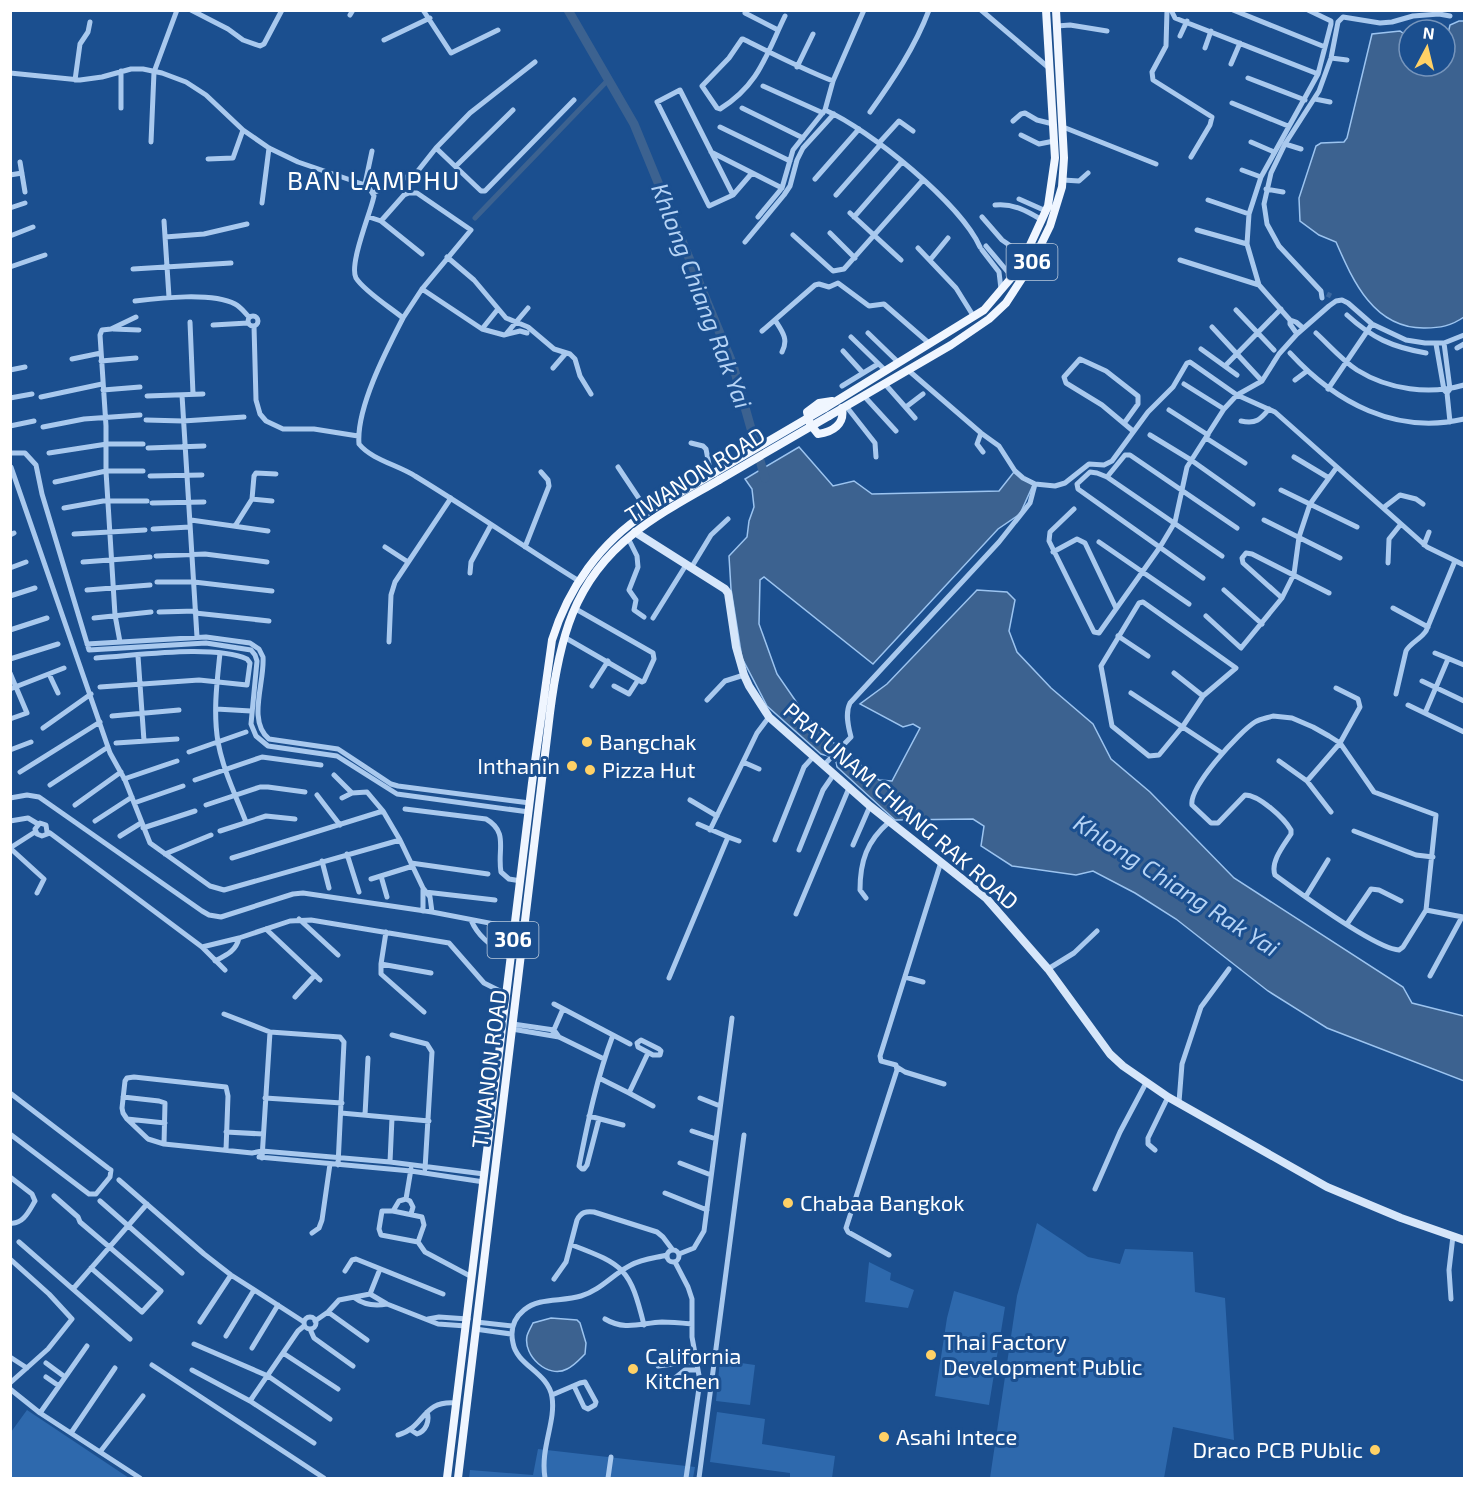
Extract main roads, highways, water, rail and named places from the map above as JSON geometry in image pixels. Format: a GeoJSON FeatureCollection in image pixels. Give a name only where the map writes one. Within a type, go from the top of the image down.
{"type":"FeatureCollection","features":[{"type":"Feature","properties":{"kind":"main road","name":"TIWANON ROAD"},"geometry":{"type":"LineString","coordinates":[[842,405],[886,371],[984,310],[1012,277],[1025,256],[1046,211],[1055,158],[1046,10]]}},
{"type":"Feature","properties":{"kind":"main road","name":"TIWANON ROAD"},"geometry":{"type":"LineString","coordinates":[[458,1479],[473,1277],[506,994],[552,640],[566,605],[579,581],[609,543],[648,512],[827,412],[885,384],[974,330],[1006,303],[1032,263],[1050,226],[1063,180],[1065,158],[1056,10]]}},
{"type":"Feature","properties":{"kind":"main road","name":"TIWANON ROAD"},"geometry":{"type":"LineString","coordinates":[[447,1479],[456,1403],[471,1324],[510,1044],[554,681],[563,636],[574,608],[599,568],[631,535],[715,476]]}},
{"type":"Feature","properties":{"kind":"main road"},"geometry":{"type":"LineString","coordinates":[[503,1023],[512,1027]]}},
{"type":"Feature","properties":{"kind":"main road"},"geometry":{"type":"LineString","coordinates":[[501,1043],[510,1044]]}},
{"type":"Feature","properties":{"kind":"water"},"geometry":{"type":"Polygon","coordinates":[[[1464,21],[1464,317],[1455,323],[1441,327],[1407,326],[1379,312],[1368,300],[1358,287],[1336,242],[1319,235],[1300,221],[1299,198],[1316,146],[1321,143],[1344,142],[1347,138],[1372,34],[1397,31],[1397,78],[1457,78],[1457,22],[1464,21]]]}},
{"type":"Feature","properties":{"kind":"water"},"geometry":{"type":"Polygon","coordinates":[[[799,447],[833,486],[854,481],[872,494],[999,491],[1014,472],[1033,485],[1020,514],[998,529],[873,664],[764,577],[760,580],[759,624],[777,674],[806,716],[836,745],[836,750],[841,754],[846,753],[879,780],[892,781],[920,728],[913,724],[903,727],[860,704],[887,684],[977,590],[1007,592],[1015,600],[1009,631],[1017,652],[1051,688],[1093,724],[1111,759],[1150,792],[1234,878],[1403,987],[1412,1003],[1464,1016],[1464,1081],[1327,1028],[1268,991],[1176,919],[1135,893],[1093,871],[1076,875],[1012,866],[981,846],[984,826],[973,819],[895,820],[837,767],[834,758],[821,754],[767,706],[742,658],[731,589],[729,556],[747,537],[754,507],[752,489],[745,479],[799,447]]]}},
{"type":"Feature","properties":{"kind":"water"},"geometry":{"type":"Polygon","coordinates":[[[551,1318],[577,1320],[586,1343],[585,1354],[572,1366],[560,1371],[552,1371],[538,1364],[527,1344],[527,1334],[533,1323],[551,1318]]]}},
{"type":"Feature","properties":{"kind":"waterway","name":"Khlong Chiang Rak Yai"},"geometry":{"type":"LineString","coordinates":[[568,10],[634,124],[733,365],[765,478]]}},
{"type":"Feature","properties":{"kind":"waterway"},"geometry":{"type":"LineString","coordinates":[[475,218],[608,80]]}},
{"type":"Feature","properties":{"kind":"tunnel"},"geometry":{"type":"LineString","coordinates":[[1327,294],[1331,296]]}},
{"type":"Feature","properties":{"kind":"place","name":"Bangchak"},"geometry":{"type":"Point","coordinates":[587,742]}},
{"type":"Feature","properties":{"kind":"place","name":"Inthanin"},"geometry":{"type":"Point","coordinates":[572,766]}},
{"type":"Feature","properties":{"kind":"place","name":"Pizza Hut"},"geometry":{"type":"Point","coordinates":[590,770]}},
{"type":"Feature","properties":{"kind":"place","name":"Chabaa Bangkok"},"geometry":{"type":"Point","coordinates":[788,1203]}},
{"type":"Feature","properties":{"kind":"place","name":"Thai Factory Development Public"},"geometry":{"type":"Point","coordinates":[931,1355]}},
{"type":"Feature","properties":{"kind":"place","name":"California Kitchen"},"geometry":{"type":"Point","coordinates":[633,1369]}},
{"type":"Feature","properties":{"kind":"place","name":"Asahi Intece"},"geometry":{"type":"Point","coordinates":[884,1437]}},
{"type":"Feature","properties":{"kind":"place","name":"Draco PCB PUblic"},"geometry":{"type":"Point","coordinates":[1375,1450]}},
{"type":"Feature","properties":{"kind":"district","name":"BAN LAMPHU"},"geometry":{"type":"Point","coordinates":[374,181]}}]}
